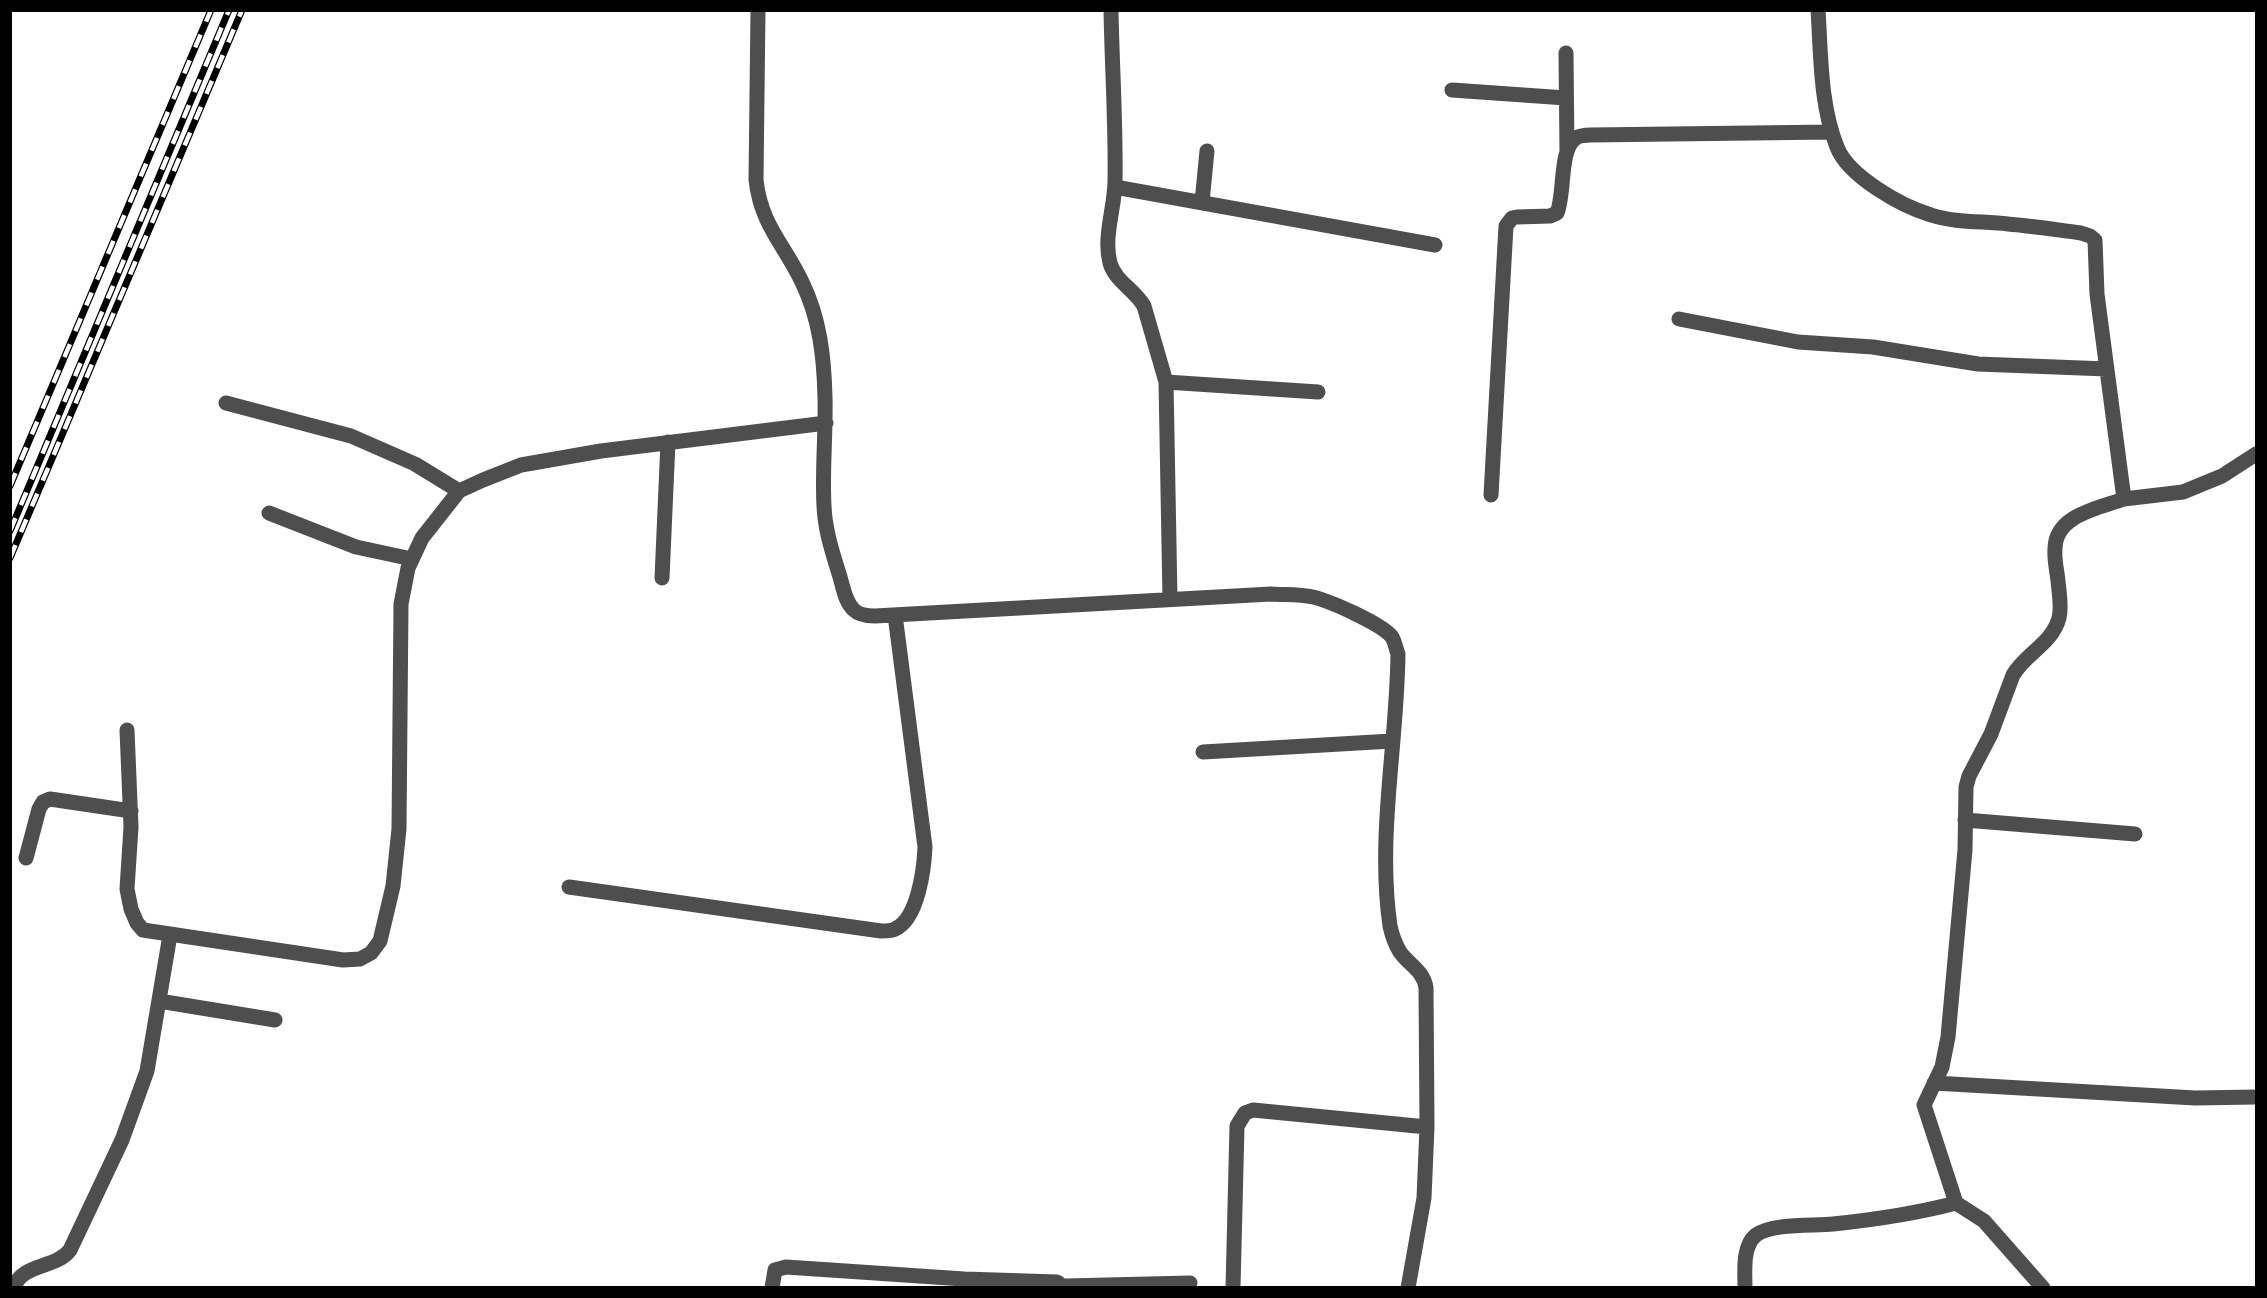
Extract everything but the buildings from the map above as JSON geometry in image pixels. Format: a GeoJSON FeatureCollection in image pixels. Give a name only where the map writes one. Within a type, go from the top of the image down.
{"type":"FeatureCollection","features":[{"type":"Feature","properties":{"kind":"street"},"geometry":{"type":"LineString","coordinates":[[758,10],[757,195],[767,224],[801,280],[820,330],[826,423],[824,506],[827,533],[845,596],[854,610],[864,615],[895,615],[1271,594],[1312,597],[1332,603],[1379,626],[1392,637],[1398,654],[1388,808],[1386,883],[1395,943],[1401,953],[1422,974],[1425,981],[1427,1127],[1424,1198],[1408,1287]]}},
{"type":"Feature","properties":{"kind":"street"},"geometry":{"type":"LineString","coordinates":[[1111,10],[1115,187],[1108,240],[1110,265],[1144,306],[1166,382],[1170,600]]}},
{"type":"Feature","properties":{"kind":"street"},"geometry":{"type":"LineString","coordinates":[[1818,10],[1825,92],[1832,132],[1837,148],[1850,169],[1890,196],[1930,215],[2090,236],[2095,240],[2097,294],[2124,499]]}},
{"type":"Feature","properties":{"kind":"street"},"geometry":{"type":"LineString","coordinates":[[1491,495],[1506,226],[1512,218],[1550,216],[1557,213],[1567,152],[1566,53]]}},
{"type":"Feature","properties":{"kind":"street"},"geometry":{"type":"LineString","coordinates":[[1452,90],[1566,98]]}},
{"type":"Feature","properties":{"kind":"street"},"geometry":{"type":"LineString","coordinates":[[1567,152],[1576,138],[1591,135],[1832,132]]}},
{"type":"Feature","properties":{"kind":"street"},"geometry":{"type":"LineString","coordinates":[[1202,202],[1207,151]]}},
{"type":"Feature","properties":{"kind":"street"},"geometry":{"type":"LineString","coordinates":[[1115,187],[1436,245]]}},
{"type":"Feature","properties":{"kind":"street"},"geometry":{"type":"LineString","coordinates":[[1679,319],[1798,342],[1873,347],[1988,365],[2107,369]]}},
{"type":"Feature","properties":{"kind":"street"},"geometry":{"type":"LineString","coordinates":[[1166,382],[1318,392]]}},
{"type":"Feature","properties":{"kind":"street"},"geometry":{"type":"LineString","coordinates":[[226,403],[351,436],[415,464],[459,492]]}},
{"type":"Feature","properties":{"kind":"street"},"geometry":{"type":"LineString","coordinates":[[127,730],[131,811],[128,889],[131,909],[143,930],[343,960],[360,959],[371,952],[380,941],[393,886],[399,829],[400,604],[408,568],[422,538],[459,492],[521,465],[601,451],[826,423]]}},
{"type":"Feature","properties":{"kind":"street"},"geometry":{"type":"LineString","coordinates":[[662,578],[668,442]]}},
{"type":"Feature","properties":{"kind":"street"},"geometry":{"type":"LineString","coordinates":[[2043,1287],[1984,1221],[1956,1203],[1924,1105],[1942,1067],[1948,1037],[1965,850],[1965,800],[1969,776],[1991,734],[2017,667],[2046,642],[2059,617],[2054,548],[2057,535],[2063,525],[2074,518],[2124,499],[2183,492],[2222,476],[2256,454]]}},
{"type":"Feature","properties":{"kind":"street"},"geometry":{"type":"LineString","coordinates":[[269,513],[356,547],[412,559]]}},
{"type":"Feature","properties":{"kind":"street"},"geometry":{"type":"LineString","coordinates":[[570,887],[881,931],[895,930],[905,921],[922,884],[925,847],[895,615]]}},
{"type":"Feature","properties":{"kind":"street"},"geometry":{"type":"LineString","coordinates":[[1203,752],[1392,741]]}},
{"type":"Feature","properties":{"kind":"street"},"geometry":{"type":"LineString","coordinates":[[26,858],[43,802],[60,799],[131,811]]}},
{"type":"Feature","properties":{"kind":"street"},"geometry":{"type":"LineString","coordinates":[[1965,820],[2135,834]]}},
{"type":"Feature","properties":{"kind":"street"},"geometry":{"type":"LineString","coordinates":[[14,1287],[19,1277],[25,1272],[57,1262],[65,1257],[122,1140],[147,1071],[170,935]]}},
{"type":"Feature","properties":{"kind":"street"},"geometry":{"type":"LineString","coordinates":[[159,1001],[274,1020]]}},
{"type":"Feature","properties":{"kind":"street"},"geometry":{"type":"LineString","coordinates":[[1934,1083],[2195,1098],[2256,1097]]}},
{"type":"Feature","properties":{"kind":"street"},"geometry":{"type":"LineString","coordinates":[[1233,1287],[1237,1126],[1245,1113],[1253,1110],[1427,1127]]}},
{"type":"Feature","properties":{"kind":"street"},"geometry":{"type":"LineString","coordinates":[[1745,1287],[1749,1244],[1756,1235],[1771,1229],[1835,1224],[1956,1203]]}},
{"type":"Feature","properties":{"kind":"street"},"geometry":{"type":"LineString","coordinates":[[772,1287],[775,1270],[786,1267],[964,1279],[1057,1282],[1065,1287],[1190,1283]]}},
{"type":"Feature","properties":{"kind":"railway"},"geometry":{"type":"LineString","coordinates":[[10,486],[211,10]]}},
{"type":"Feature","properties":{"kind":"railway"},"geometry":{"type":"LineString","coordinates":[[10,531],[229,10]]}},
{"type":"Feature","properties":{"kind":"railway"},"geometry":{"type":"LineString","coordinates":[[10,558],[242,10]]}}]}
